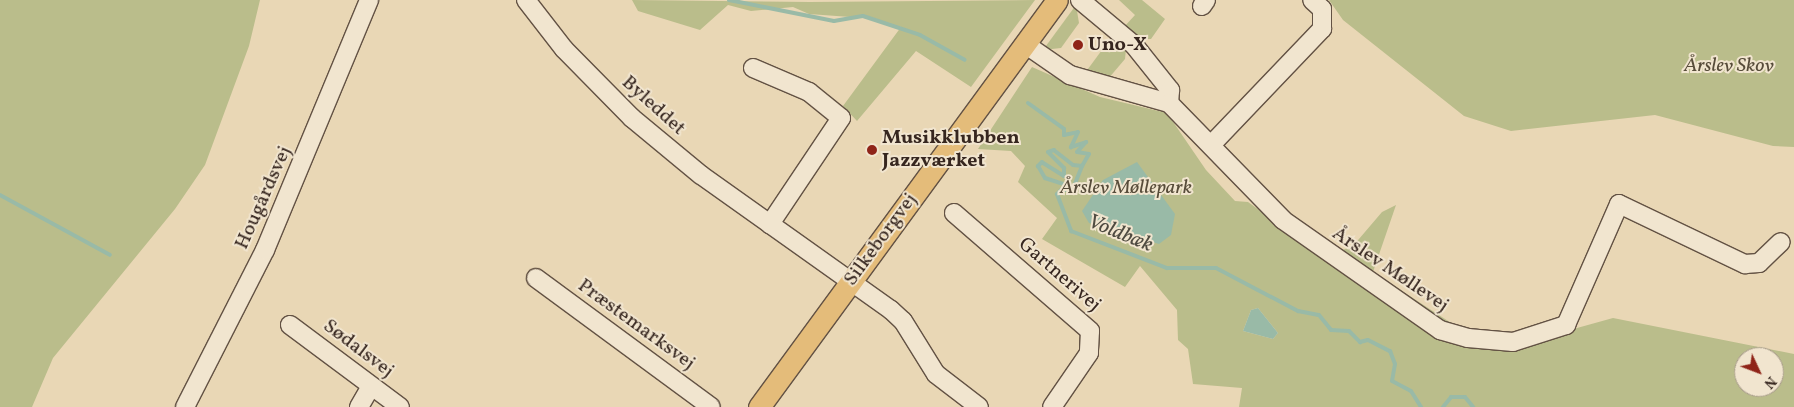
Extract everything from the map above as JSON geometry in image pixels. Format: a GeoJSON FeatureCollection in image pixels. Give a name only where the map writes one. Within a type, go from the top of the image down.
{"type":"FeatureCollection","features":[{"type":"Feature","properties":{"kind":"main road","name":"Silkeborgvej"},"geometry":{"type":"LineString","coordinates":[[759,407],[1057,0]]}},
{"type":"Feature","properties":{"kind":"street","name":"Hougårdsvej"},"geometry":{"type":"LineString","coordinates":[[184,407],[265,250],[369,0]]}},
{"type":"Feature","properties":{"kind":"street","name":"Byleddet"},"geometry":{"type":"LineString","coordinates":[[526,0],[564,49],[632,118],[770,224],[904,321],[936,374],[979,407]]}},
{"type":"Feature","properties":{"kind":"street","name":"Årslev Møllevej"},"geometry":{"type":"LineString","coordinates":[[1080,0],[1134,45],[1170,90],[1169,103]]}},
{"type":"Feature","properties":{"kind":"street"},"geometry":{"type":"LineString","coordinates":[[1211,145],[1322,29],[1322,8],[1312,0]]}},
{"type":"Feature","properties":{"kind":"street","name":"Årslev Møllevej"},"geometry":{"type":"LineString","coordinates":[[1025,44],[1070,75],[1169,103],[1211,145],[1250,190],[1300,234],[1440,330],[1489,343],[1512,342],[1566,324],[1619,204],[1745,264],[1759,263],[1781,242]]}},
{"type":"Feature","properties":{"kind":"street"},"geometry":{"type":"LineString","coordinates":[[753,68],[809,92],[841,118],[770,224]]}},
{"type":"Feature","properties":{"kind":"street","name":"Gartnerivej"},"geometry":{"type":"LineString","coordinates":[[954,213],[1090,331],[1089,353],[1052,407]]}},
{"type":"Feature","properties":{"kind":"street","name":"Præstemarksvej"},"geometry":{"type":"LineString","coordinates":[[536,278],[711,407]]}},
{"type":"Feature","properties":{"kind":"street","name":"Sødalsvej"},"geometry":{"type":"LineString","coordinates":[[290,325],[400,407]]}},
{"type":"Feature","properties":{"kind":"street"},"geometry":{"type":"LineString","coordinates":[[359,407],[371,386]]}},
{"type":"Feature","properties":{"kind":"green space"},"geometry":{"type":"Polygon","coordinates":[[[0,0],[260,0],[249,46],[205,165],[175,209],[53,358],[32,407],[0,407],[0,0]]]}},
{"type":"Feature","properties":{"kind":"green space"},"geometry":{"type":"Polygon","coordinates":[[[632,0],[810,2],[1035,0],[971,87],[916,51],[857,121],[843,106],[901,27],[864,18],[809,14],[793,7],[751,11],[728,5],[700,30],[638,11],[632,0]]]}},
{"type":"Feature","properties":{"kind":"green space"},"geometry":{"type":"Polygon","coordinates":[[[1119,0],[1142,0],[1165,19],[1151,39],[1136,39],[1124,27],[1135,15],[1119,0]]]}},
{"type":"Feature","properties":{"kind":"green space","name":"Årslev Skov"},"geometry":{"type":"Polygon","coordinates":[[[1329,0],[1794,0],[1794,147],[1773,146],[1655,115],[1511,131],[1464,116],[1343,20],[1329,0]]]}},
{"type":"Feature","properties":{"kind":"green space"},"geometry":{"type":"Polygon","coordinates":[[[1076,5],[1079,23],[1061,48],[1043,50],[1076,5]]]}},
{"type":"Feature","properties":{"kind":"green space"},"geometry":{"type":"Polygon","coordinates":[[[1113,35],[1126,49],[1125,59],[1108,79],[1085,73],[1113,35]]]}},
{"type":"Feature","properties":{"kind":"green space","name":"Årslev Møllepark"},"geometry":{"type":"Polygon","coordinates":[[[1032,67],[1100,97],[1167,113],[1206,170],[1235,201],[1248,202],[1302,241],[1332,254],[1353,246],[1382,212],[1396,205],[1373,272],[1468,334],[1523,343],[1613,318],[1759,347],[1734,347],[1734,397],[1784,397],[1784,352],[1794,354],[1794,407],[1239,407],[1242,388],[1193,384],[1188,349],[1178,340],[1177,310],[1140,266],[1125,287],[1042,239],[1057,218],[1018,182],[1025,166],[1011,151],[978,149],[1032,67]],[[1258,308],[1251,310],[1243,331],[1273,339],[1278,333],[1258,308]]]}},
{"type":"Feature","properties":{"kind":"shaded area"},"geometry":{"type":"Polygon","coordinates":[[[1137,162],[1175,214],[1171,235],[1159,244],[1089,223],[1082,211],[1103,180],[1137,162]]]}},
{"type":"Feature","properties":{"kind":"shaded area"},"geometry":{"type":"Polygon","coordinates":[[[1258,308],[1278,333],[1273,339],[1243,331],[1251,310],[1258,308]]]}},
{"type":"Feature","properties":{"kind":"waterway","name":"Voldbæk"},"geometry":{"type":"LineString","coordinates":[[729,0],[834,21],[863,16],[920,35],[965,60]]}},
{"type":"Feature","properties":{"kind":"waterway","name":"Voldbæk"},"geometry":{"type":"LineString","coordinates":[[1028,103],[1064,129],[1064,135],[1078,132],[1071,147],[1086,142],[1077,152],[1089,154],[1082,166],[1073,165],[1054,150],[1048,152],[1064,168],[1064,176],[1042,162],[1038,166],[1045,178],[1066,185],[1057,194],[1071,231],[1167,268],[1216,268],[1298,311],[1319,315],[1331,330],[1349,331],[1360,342],[1368,340],[1390,351],[1395,364],[1392,381],[1411,391],[1421,407]]}},
{"type":"Feature","properties":{"kind":"waterway"},"geometry":{"type":"LineString","coordinates":[[1065,190],[1074,186],[1082,166]]}},
{"type":"Feature","properties":{"kind":"waterway"},"geometry":{"type":"LineString","coordinates":[[0,195],[110,255]]}},
{"type":"Feature","properties":{"kind":"waterway","name":"Voldbæk"},"geometry":{"type":"LineString","coordinates":[[1443,407],[1451,397],[1465,397],[1473,407]]}},
{"type":"Feature","properties":{"kind":"place","name":"Uno-X"},"geometry":{"type":"Point","coordinates":[1078,45]}},
{"type":"Feature","properties":{"kind":"place","name":"Musikklubben Jazzværket"},"geometry":{"type":"Point","coordinates":[872,150]}}]}
